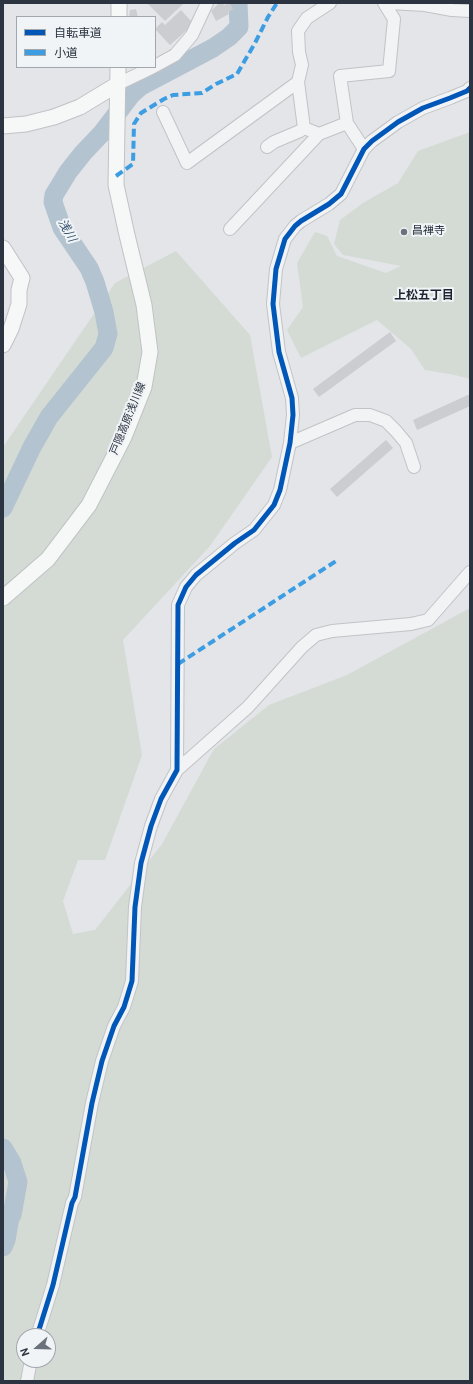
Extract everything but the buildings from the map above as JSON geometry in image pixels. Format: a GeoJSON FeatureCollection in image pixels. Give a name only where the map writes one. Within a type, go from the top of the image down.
{"type":"FeatureCollection","features":[{"type":"Feature","properties":{"kind":"main road"},"geometry":{"type":"LineString","coordinates":[[119,3],[119,16]]}},
{"type":"Feature","properties":{"kind":"main road","name":"戸隠高原浅川線"},"geometry":{"type":"LineString","coordinates":[[3,598],[48,559],[90,505],[124,437],[144,387],[150,352],[144,306],[116,185],[118,68]]}},
{"type":"Feature","properties":{"kind":"main road"},"geometry":{"type":"LineString","coordinates":[[3,126],[26,124],[54,117],[80,107],[118,89]]}},
{"type":"Feature","properties":{"kind":"main road"},"geometry":{"type":"LineString","coordinates":[[3,248],[22,278],[19,290],[19,304],[11,329],[3,345]]}},
{"type":"Feature","properties":{"kind":"street"},"geometry":{"type":"LineString","coordinates":[[156,65],[175,55],[192,35],[207,3]]}},
{"type":"Feature","properties":{"kind":"street"},"geometry":{"type":"LineString","coordinates":[[304,128],[298,82],[302,65],[299,52],[298,31],[308,18],[330,3]]}},
{"type":"Feature","properties":{"kind":"street"},"geometry":{"type":"LineString","coordinates":[[364,150],[347,123],[340,76],[389,71],[394,19],[384,3]]}},
{"type":"Feature","properties":{"kind":"street"},"geometry":{"type":"LineString","coordinates":[[389,3],[425,5],[452,10],[470,11]]}},
{"type":"Feature","properties":{"kind":"street"},"geometry":{"type":"LineString","coordinates":[[118,89],[151,68]]}},
{"type":"Feature","properties":{"kind":"street"},"geometry":{"type":"LineString","coordinates":[[163,112],[187,164],[298,82]]}},
{"type":"Feature","properties":{"kind":"street"},"geometry":{"type":"LineString","coordinates":[[177,770],[178,605],[186,587],[196,575],[235,542],[254,530],[274,505],[280,490],[290,443],[293,415],[292,398],[279,352],[272,304],[276,269],[285,239],[294,226],[313,212],[329,204],[341,194],[364,150],[372,141],[398,122],[423,108],[450,98],[470,88]]}},
{"type":"Feature","properties":{"kind":"street"},"geometry":{"type":"LineString","coordinates":[[230,229],[319,134],[347,123]]}},
{"type":"Feature","properties":{"kind":"street"},"geometry":{"type":"LineString","coordinates":[[304,128],[319,134]]}},
{"type":"Feature","properties":{"kind":"street"},"geometry":{"type":"LineString","coordinates":[[268,147],[274,142],[304,128]]}},
{"type":"Feature","properties":{"kind":"street"},"geometry":{"type":"LineString","coordinates":[[290,443],[355,415],[370,415],[386,421],[396,431],[406,443],[414,467]]}},
{"type":"Feature","properties":{"kind":"street"},"geometry":{"type":"LineString","coordinates":[[40,1328],[53,1285],[72,1203],[75,1197],[92,1103],[102,1061],[114,1026],[124,1007],[132,981],[135,907],[141,863],[151,826],[161,799],[177,770],[248,707],[302,647],[316,635],[332,631],[411,624],[428,620],[470,572]]}},
{"type":"Feature","properties":{"kind":"street"},"geometry":{"type":"LineString","coordinates":[[27,1381],[29,1368]]}},
{"type":"Feature","properties":{"kind":"shaded area"},"geometry":{"type":"Polygon","coordinates":[[[470,132],[470,379],[425,370],[411,349],[377,320],[301,358],[287,330],[303,307],[297,263],[315,232],[327,236],[337,256],[386,273],[401,266],[343,255],[334,244],[340,220],[363,203],[398,183],[418,151],[470,132]]]}},
{"type":"Feature","properties":{"kind":"shaded area"},"geometry":{"type":"Polygon","coordinates":[[[176,251],[250,335],[272,457],[210,546],[123,640],[142,755],[105,860],[78,860],[63,901],[73,934],[95,930],[162,844],[214,749],[269,705],[347,675],[470,608],[470,1381],[3,1381],[3,447],[115,283],[176,251]]]}},
{"type":"Feature","properties":{"kind":"waterway","name":"浅川"},"geometry":{"type":"LineString","coordinates":[[3,508],[32,447],[49,417],[104,348],[108,334],[104,312],[95,282],[89,268],[62,228],[53,202],[54,195],[68,172],[102,133],[131,95],[141,86],[213,48],[229,37],[239,27],[238,3]]}},
{"type":"Feature","properties":{"kind":"waterway"},"geometry":{"type":"LineString","coordinates":[[3,1148],[12,1163],[18,1182],[12,1215],[10,1217],[6,1240],[3,1247]]}},
{"type":"Feature","properties":{"kind":"marked path"},"geometry":{"type":"LineString","coordinates":[[116,176],[133,164],[134,124],[141,113],[173,95],[202,93],[216,84],[237,74],[277,3]]}},
{"type":"Feature","properties":{"kind":"marked path"},"geometry":{"type":"LineString","coordinates":[[178,664],[336,561]]}},
{"type":"Feature","properties":{"kind":"cycle path"},"geometry":{"type":"LineString","coordinates":[[40,1328],[53,1285],[72,1203],[75,1197],[92,1103],[102,1061],[114,1026],[124,1007],[132,981],[135,907],[141,863],[151,826],[161,799],[177,770],[178,605],[186,587],[196,575],[235,543],[254,530],[274,505],[280,490],[290,443],[293,415],[292,398],[279,352],[273,304],[276,269],[285,239],[301,221],[329,204],[341,194],[364,149],[372,141],[398,122],[423,108],[467,91],[470,88]]}},
{"type":"Feature","properties":{"kind":"place","name":"昌禅寺"},"geometry":{"type":"Point","coordinates":[404,232]}},
{"type":"Feature","properties":{"kind":"district","name":"上松五丁目"},"geometry":{"type":"Point","coordinates":[424,297]}}]}
